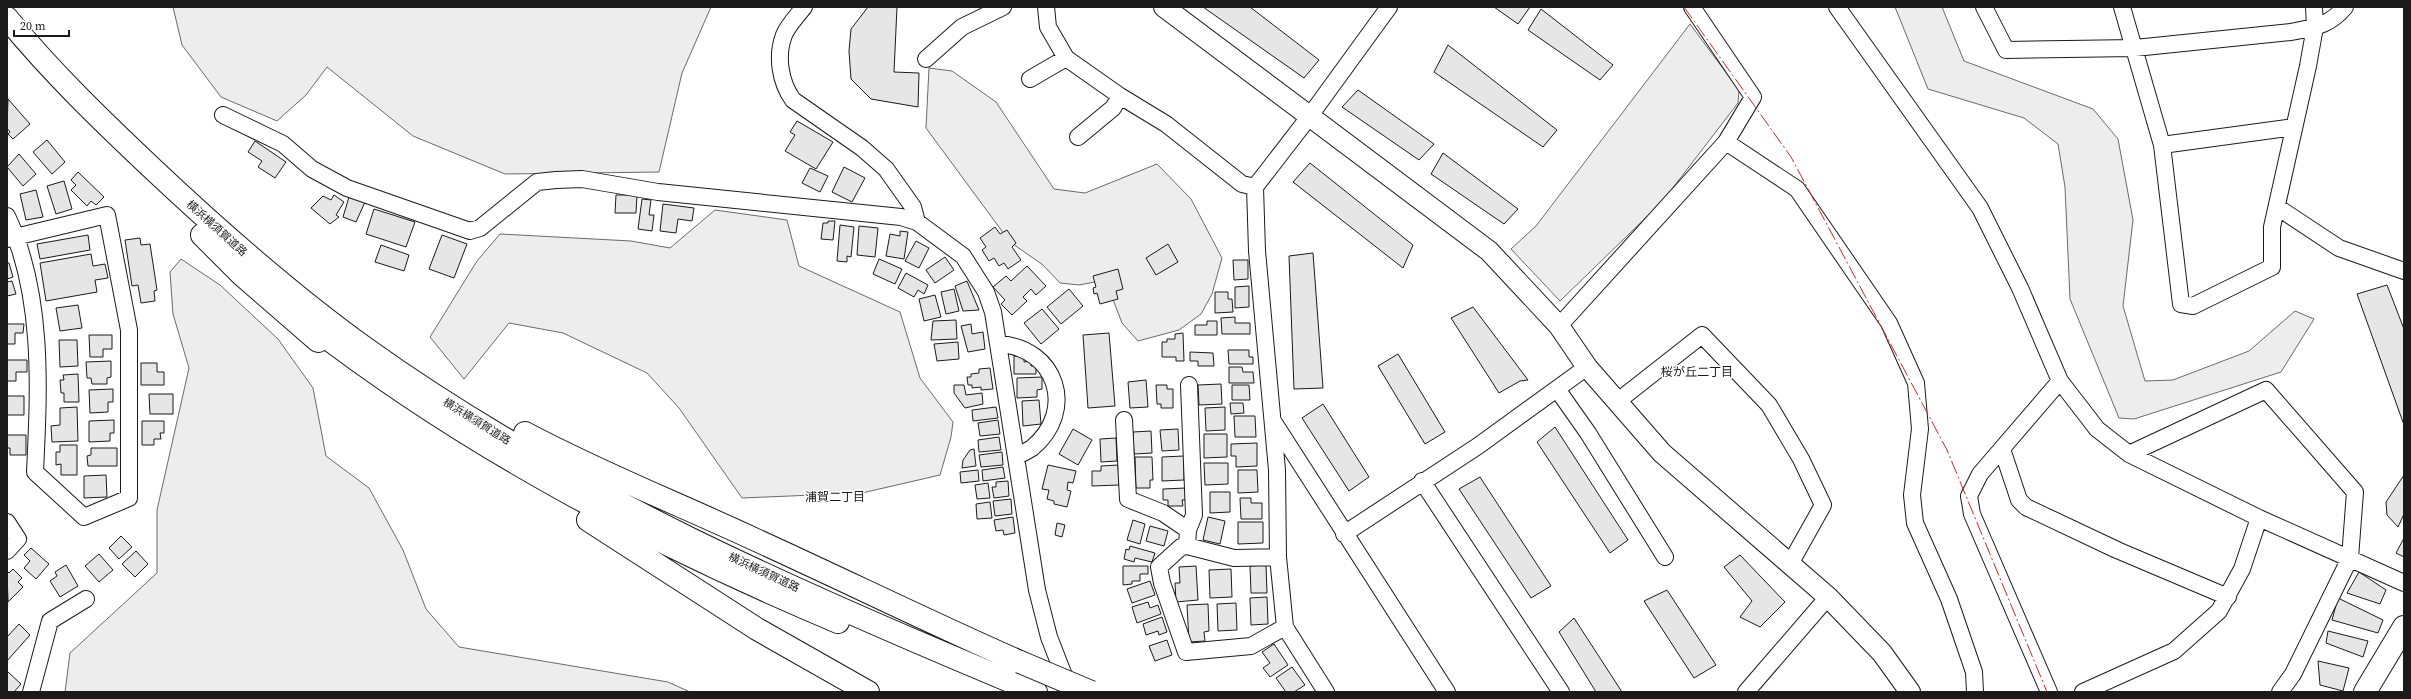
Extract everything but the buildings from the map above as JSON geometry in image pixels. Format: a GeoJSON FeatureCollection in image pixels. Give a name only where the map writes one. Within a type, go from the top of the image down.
{"type":"FeatureCollection","features":[{"type":"Feature","properties":{"kind":"main road","name":"横浜横須賀道路"},"geometry":{"type":"LineString","coordinates":[[7,18],[53,72],[225,236],[291,291],[366,348],[512,442],[624,504],[739,561],[928,646],[1034,691]]}},
{"type":"Feature","properties":{"kind":"main road","name":"横浜横須賀道路"},"geometry":{"type":"LineString","coordinates":[[7,35],[117,156],[202,235],[337,346],[444,420],[521,468],[709,566],[1006,692]]}},
{"type":"Feature","properties":{"kind":"main road"},"geometry":{"type":"LineString","coordinates":[[202,235],[282,312],[355,372],[411,411],[481,457],[611,533],[757,629],[868,692]]}},
{"type":"Feature","properties":{"kind":"main road"},"geometry":{"type":"LineString","coordinates":[[225,236],[347,327],[505,422],[595,468],[825,571],[942,628],[1092,692]]}},
{"type":"Feature","properties":{"kind":"main road"},"geometry":{"type":"LineString","coordinates":[[2365,692],[2404,627]]}},
{"type":"Feature","properties":{"kind":"street"},"geometry":{"type":"LineString","coordinates":[[804,7],[784,34],[780,65],[787,92],[793,100],[862,148],[886,169],[913,207],[918,222]]}},
{"type":"Feature","properties":{"kind":"street"},"geometry":{"type":"LineString","coordinates":[[926,59],[962,27],[1003,7]]}},
{"type":"Feature","properties":{"kind":"street"},"geometry":{"type":"LineString","coordinates":[[1164,7],[1489,251],[1559,326],[1587,367],[1662,453],[1828,597],[1882,653],[1910,692]]}},
{"type":"Feature","properties":{"kind":"street"},"geometry":{"type":"LineString","coordinates":[[1326,692],[1285,627],[1278,557],[1277,470],[1271,418],[1257,251],[1255,187],[1310,117],[1389,7]]}},
{"type":"Feature","properties":{"kind":"street"},"geometry":{"type":"LineString","coordinates":[[1559,326],[1726,142],[1753,97],[1692,7]]}},
{"type":"Feature","properties":{"kind":"street"},"geometry":{"type":"LineString","coordinates":[[1836,7],[1980,208],[2020,288],[2060,381],[2097,429],[2129,454],[2259,518],[2404,583]]}},
{"type":"Feature","properties":{"kind":"street"},"geometry":{"type":"LineString","coordinates":[[1984,7],[2006,50],[2135,48],[2291,32],[2315,27],[2335,19],[2346,7]]}},
{"type":"Feature","properties":{"kind":"street"},"geometry":{"type":"LineString","coordinates":[[2122,7],[2162,145],[2181,304],[2193,306],[2272,267],[2272,227],[2315,27],[2314,7]]}},
{"type":"Feature","properties":{"kind":"street"},"geometry":{"type":"LineString","coordinates":[[1043,9],[1048,27],[1066,58],[1120,96],[1166,124],[1242,184],[1255,187]]}},
{"type":"Feature","properties":{"kind":"street"},"geometry":{"type":"LineString","coordinates":[[1030,79],[1066,58]]}},
{"type":"Feature","properties":{"kind":"street"},"geometry":{"type":"LineString","coordinates":[[1078,137],[1113,108],[1120,96]]}},
{"type":"Feature","properties":{"kind":"street"},"geometry":{"type":"LineString","coordinates":[[223,116],[283,144],[312,168],[347,188],[470,230],[480,228],[537,182],[575,180],[775,205],[901,217],[918,222],[963,256],[986,292],[993,312],[1037,590],[1049,637],[1070,692]]}},
{"type":"Feature","properties":{"kind":"street"},"geometry":{"type":"LineString","coordinates":[[2162,145],[2294,128]]}},
{"type":"Feature","properties":{"kind":"street"},"geometry":{"type":"LineString","coordinates":[[1726,142],[1797,189],[1889,323],[1895,336],[1916,383],[1920,429],[1912,495],[1915,523],[1948,599],[1974,672],[1975,692]]}},
{"type":"Feature","properties":{"kind":"street"},"geometry":{"type":"LineString","coordinates":[[2277,207],[2339,248],[2404,272]]}},
{"type":"Feature","properties":{"kind":"street"},"geometry":{"type":"LineString","coordinates":[[7,216],[11,238],[26,275],[35,320],[37,417],[35,472],[84,517],[129,498],[129,330],[107,215],[11,238]]}},
{"type":"Feature","properties":{"kind":"street"},"geometry":{"type":"LineString","coordinates":[[1618,401],[1702,335],[1768,405],[1801,459],[1823,505],[1790,564]]}},
{"type":"Feature","properties":{"kind":"street"},"geometry":{"type":"LineString","coordinates":[[998,344],[1014,345],[1034,354],[1050,372],[1055,387],[1056,404],[1053,417],[1043,435],[1032,448],[1016,457]]}},
{"type":"Feature","properties":{"kind":"street"},"geometry":{"type":"LineString","coordinates":[[1344,534],[1422,481],[1478,446],[1587,367]]}},
{"type":"Feature","properties":{"kind":"street"},"geometry":{"type":"LineString","coordinates":[[2049,692],[1972,514],[1969,496],[1980,474],[2060,381]]}},
{"type":"Feature","properties":{"kind":"street"},"geometry":{"type":"LineString","coordinates":[[1189,385],[1194,515],[1187,538],[1181,547],[1159,567],[1162,583],[1186,652],[1251,646],[1285,627]]}},
{"type":"Feature","properties":{"kind":"street"},"geometry":{"type":"LineString","coordinates":[[1557,389],[1588,433],[1665,558]]}},
{"type":"Feature","properties":{"kind":"street"},"geometry":{"type":"LineString","coordinates":[[2129,454],[2266,390],[2355,492],[2350,558],[2293,674],[2280,692]]}},
{"type":"Feature","properties":{"kind":"street"},"geometry":{"type":"LineString","coordinates":[[1271,418],[1446,692]]}},
{"type":"Feature","properties":{"kind":"street"},"geometry":{"type":"LineString","coordinates":[[1124,420],[1128,499],[1163,513],[1187,538],[1234,558],[1278,557]]}},
{"type":"Feature","properties":{"kind":"street"},"geometry":{"type":"LineString","coordinates":[[2002,449],[2019,500],[2026,507],[2117,550],[2228,597]]}},
{"type":"Feature","properties":{"kind":"street"},"geometry":{"type":"LineString","coordinates":[[1422,481],[1561,692]]}},
{"type":"Feature","properties":{"kind":"street"},"geometry":{"type":"LineString","coordinates":[[2083,692],[2174,651],[2219,611],[2228,597],[2242,568],[2259,518]]}},
{"type":"Feature","properties":{"kind":"street"},"geometry":{"type":"LineString","coordinates":[[7,522],[18,539],[7,551]]}},
{"type":"Feature","properties":{"kind":"street"},"geometry":{"type":"LineString","coordinates":[[1746,692],[1828,597]]}},
{"type":"Feature","properties":{"kind":"street"},"geometry":{"type":"LineString","coordinates":[[31,692],[50,621],[86,599]]}},
{"type":"Feature","properties":{"kind":"shaded area"},"geometry":{"type":"Polygon","coordinates":[[[173,7],[711,7],[682,73],[659,172],[505,174],[413,136],[327,67],[306,95],[277,121],[221,97],[182,45],[173,7]]]}},
{"type":"Feature","properties":{"kind":"shaded area"},"geometry":{"type":"Polygon","coordinates":[[[1895,7],[1942,7],[1964,61],[2093,109],[2118,139],[2133,220],[2123,306],[2145,381],[2173,380],[2249,351],[2295,311],[2314,319],[2281,372],[2134,419],[2119,418],[2070,299],[2065,187],[2058,144],[2024,118],[1928,89],[1895,7]]]}},
{"type":"Feature","properties":{"kind":"shaded area"},"geometry":{"type":"Polygon","coordinates":[[[1690,24],[1739,90],[1738,103],[1662,202],[1560,301],[1511,249],[1536,226],[1690,24]]]}},
{"type":"Feature","properties":{"kind":"shaded area"},"geometry":{"type":"Polygon","coordinates":[[[929,68],[952,71],[996,102],[1054,189],[1085,193],[1157,164],[1191,199],[1222,258],[1212,294],[1201,314],[1179,330],[1138,341],[1122,323],[1112,297],[1100,281],[1079,285],[1060,283],[1043,265],[1010,242],[926,128],[929,68]]]}},
{"type":"Feature","properties":{"kind":"shaded area"},"geometry":{"type":"Polygon","coordinates":[[[715,210],[787,220],[799,266],[900,312],[920,378],[953,422],[951,437],[940,475],[862,493],[742,498],[679,408],[647,373],[563,333],[509,323],[464,379],[430,337],[477,261],[500,234],[631,241],[670,248],[715,210]]]}},
{"type":"Feature","properties":{"kind":"shaded area"},"geometry":{"type":"Polygon","coordinates":[[[181,259],[220,285],[278,339],[313,388],[326,456],[369,488],[403,550],[426,609],[459,647],[668,682],[690,692],[65,692],[70,653],[157,573],[157,510],[189,368],[173,314],[170,272],[181,259]]]}},
{"type":"Feature","properties":{"kind":"power"},"geometry":{"type":"LineString","coordinates":[[1684,7],[1791,157],[1947,450],[2047,692]]}},
{"type":"Feature","properties":{"kind":"district","name":"桜が丘二丁目"},"geometry":{"type":"Point","coordinates":[1697,372]}},
{"type":"Feature","properties":{"kind":"district","name":"浦賀二丁目"},"geometry":{"type":"Point","coordinates":[835,497]}}]}
